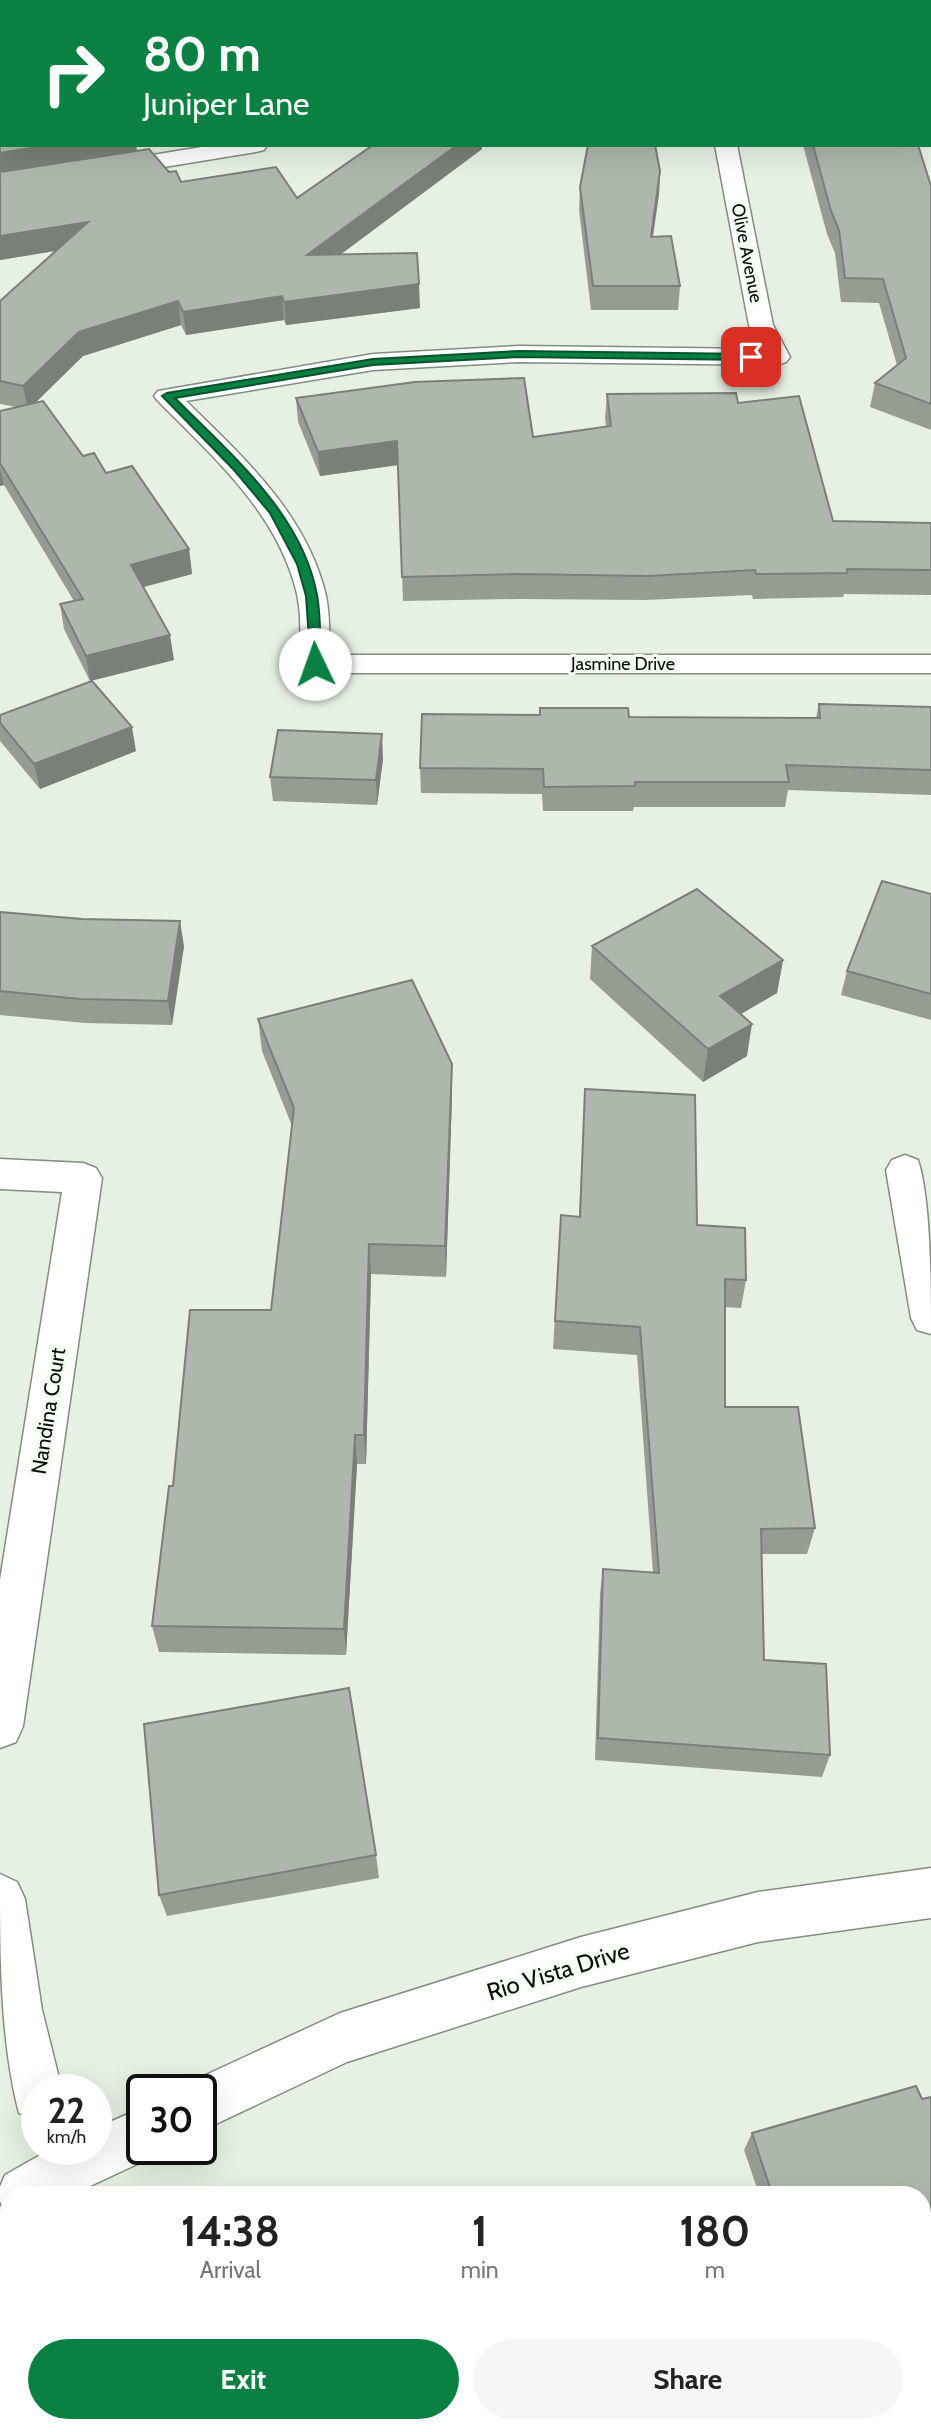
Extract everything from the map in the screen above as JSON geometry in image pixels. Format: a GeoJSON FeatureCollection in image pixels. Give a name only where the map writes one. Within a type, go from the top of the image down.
{"type":"FeatureCollection","features":[{"type":"Feature","properties":{"kind":"street"},"geometry":{"type":"LineString","coordinates":[[81,173],[244,147]]}},
{"type":"Feature","properties":{"kind":"street","name":"Olive Avenue"},"geometry":{"type":"LineString","coordinates":[[315,664],[312,596],[302,564],[275,512],[237,468],[167,396],[373,362],[519,354],[777,357],[761,325],[726,147]]}},
{"type":"Feature","properties":{"kind":"street","name":"Jasmine Drive"},"geometry":{"type":"LineString","coordinates":[[315,664],[931,664]]}},
{"type":"Feature","properties":{"kind":"street"},"geometry":{"type":"LineString","coordinates":[[905,1170],[931,1318]]}},
{"type":"Feature","properties":{"kind":"street","name":"Nandina Court"},"geometry":{"type":"LineString","coordinates":[[0,1174],[83,1178],[0,1726]]}},
{"type":"Feature","properties":{"kind":"street","name":"Rio Vista Drive"},"geometry":{"type":"LineString","coordinates":[[217,2097],[340,2039],[581,1962],[758,1917],[931,1893]]}},
{"type":"Feature","properties":{"kind":"street"},"geometry":{"type":"LineString","coordinates":[[0,1899],[17,2010],[32,2074]]}},
{"type":"Feature","properties":{"kind":"street"},"geometry":{"type":"LineString","coordinates":[[43,2173],[126,2140]]}},
{"type":"Feature","properties":{"kind":"building"},"geometry":{"type":"Polygon","coordinates":[[[0,147],[37,147],[0,153],[0,147]]]}},
{"type":"Feature","properties":{"kind":"building"},"geometry":{"type":"Polygon","coordinates":[[[370,147],[454,147],[307,255],[417,253],[419,284],[284,302],[282,296],[183,312],[178,301],[79,332],[23,386],[0,381],[0,301],[88,222],[0,236],[0,172],[149,149],[169,172],[176,171],[181,182],[276,167],[297,198],[370,147]]]}},
{"type":"Feature","properties":{"kind":"building"},"geometry":{"type":"Polygon","coordinates":[[[588,147],[655,147],[660,171],[651,237],[671,236],[680,286],[593,286],[580,187],[588,147]]]}},
{"type":"Feature","properties":{"kind":"building"},"geometry":{"type":"Polygon","coordinates":[[[814,147],[919,147],[931,186],[931,404],[875,383],[906,358],[883,279],[845,278],[839,230],[814,147]]]}},
{"type":"Feature","properties":{"kind":"building"},"geometry":{"type":"Polygon","coordinates":[[[524,378],[533,437],[611,426],[607,394],[736,393],[738,403],[799,396],[833,521],[931,523],[931,570],[847,569],[847,573],[756,574],[755,570],[647,576],[518,574],[402,577],[397,441],[318,452],[296,398],[415,382],[524,378]]]}},
{"type":"Feature","properties":{"kind":"building"},"geometry":{"type":"Polygon","coordinates":[[[43,401],[83,456],[94,453],[106,473],[132,466],[189,549],[131,565],[170,635],[86,656],[60,604],[83,599],[0,463],[0,411],[43,401]]]}},
{"type":"Feature","properties":{"kind":"building"},"geometry":{"type":"Polygon","coordinates":[[[92,681],[132,727],[34,764],[0,723],[0,715],[92,681]]]}},
{"type":"Feature","properties":{"kind":"building"},"geometry":{"type":"Polygon","coordinates":[[[819,704],[931,707],[931,770],[786,765],[789,782],[635,782],[635,786],[544,787],[543,769],[420,768],[422,714],[540,715],[540,708],[628,708],[629,717],[820,718],[819,704]]]}},
{"type":"Feature","properties":{"kind":"building"},"geometry":{"type":"Polygon","coordinates":[[[278,730],[382,734],[376,780],[270,777],[278,730]]]}},
{"type":"Feature","properties":{"kind":"building"},"geometry":{"type":"Polygon","coordinates":[[[882,881],[931,894],[931,994],[847,971],[882,881]]]}},
{"type":"Feature","properties":{"kind":"building"},"geometry":{"type":"Polygon","coordinates":[[[697,889],[783,960],[720,996],[752,1024],[708,1049],[592,946],[697,889]]]}},
{"type":"Feature","properties":{"kind":"building"},"geometry":{"type":"Polygon","coordinates":[[[0,912],[82,919],[180,921],[168,1001],[80,999],[0,991],[0,912]]]}},
{"type":"Feature","properties":{"kind":"building"},"geometry":{"type":"Polygon","coordinates":[[[412,980],[452,1064],[445,1246],[369,1244],[364,1435],[355,1435],[344,1629],[152,1626],[169,1486],[173,1486],[190,1310],[271,1310],[294,1108],[258,1019],[412,980]]]}},
{"type":"Feature","properties":{"kind":"building"},"geometry":{"type":"Polygon","coordinates":[[[585,1089],[695,1095],[697,1225],[745,1228],[746,1280],[725,1279],[725,1407],[798,1407],[815,1528],[761,1529],[764,1660],[826,1664],[830,1755],[598,1738],[603,1569],[659,1573],[640,1327],[555,1321],[561,1215],[580,1217],[585,1089]]]}},
{"type":"Feature","properties":{"kind":"building"},"geometry":{"type":"Polygon","coordinates":[[[349,1688],[376,1855],[159,1895],[144,1724],[349,1688]]]}},
{"type":"Feature","properties":{"kind":"building"},"geometry":{"type":"Polygon","coordinates":[[[916,2086],[922,2099],[931,2097],[931,2186],[769,2186],[752,2133],[916,2086]]]}},
{"type":"Feature","properties":{"kind":"route"},"geometry":{"type":"LineString","coordinates":[[315,664],[312,596],[302,564],[275,512],[237,468],[167,396],[373,362],[519,354],[751,357]]}}]}
